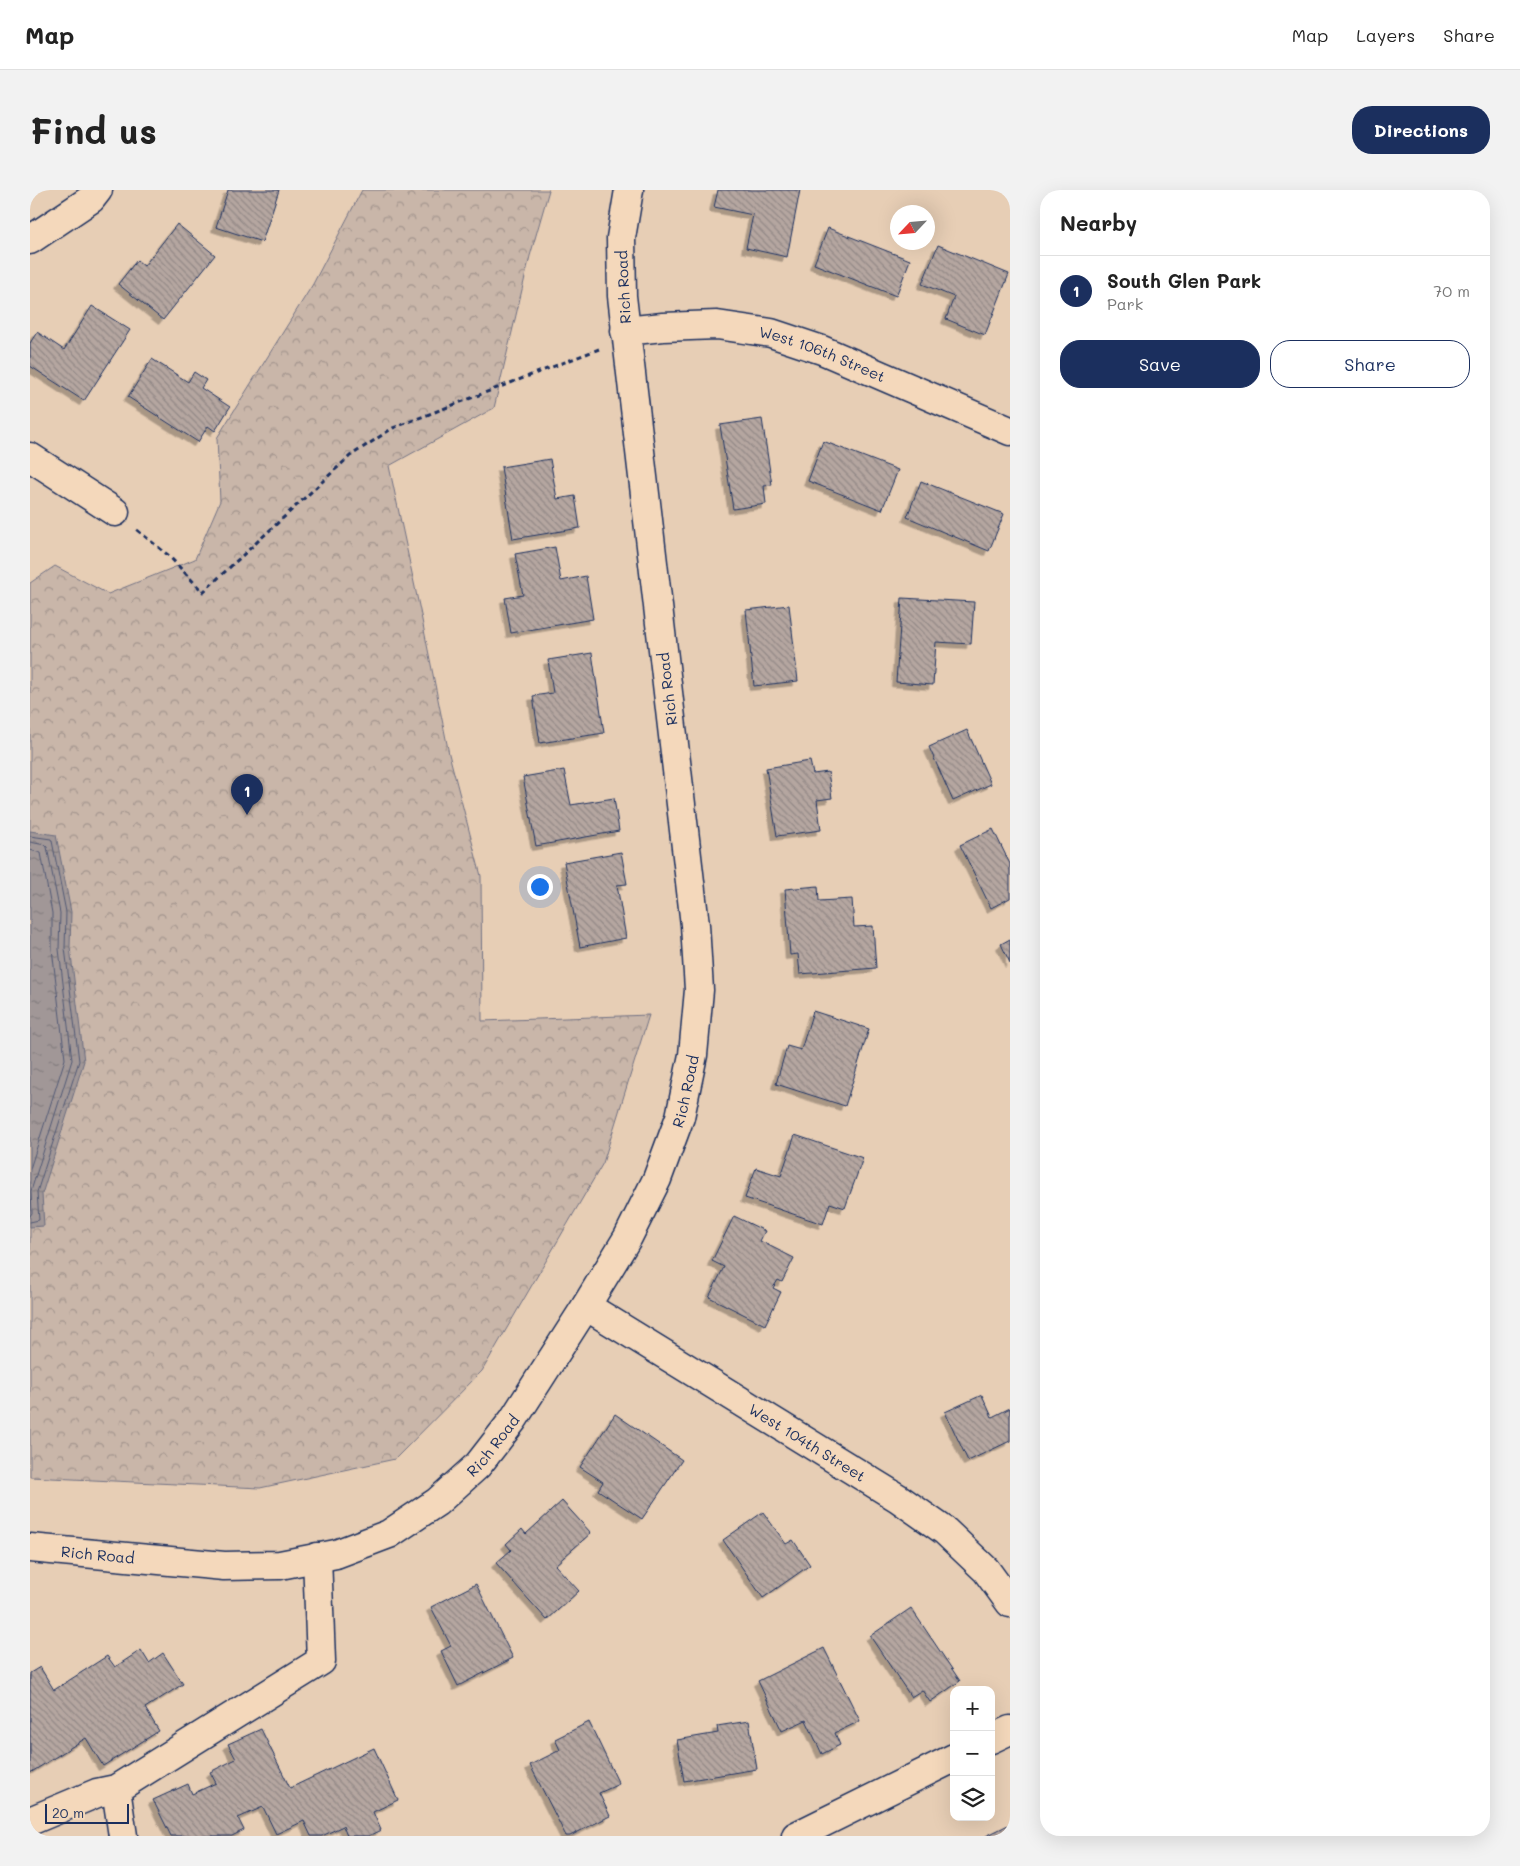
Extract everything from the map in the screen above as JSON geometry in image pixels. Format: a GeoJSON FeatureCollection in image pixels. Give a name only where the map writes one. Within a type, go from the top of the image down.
{"type":"FeatureCollection","features":[{"type":"Feature","properties":{"kind":"street"},"geometry":{"type":"LineString","coordinates":[[30,240],[91,199],[98,190]]}},
{"type":"Feature","properties":{"kind":"street","name":"Rich Road"},"geometry":{"type":"LineString","coordinates":[[30,1548],[224,1566],[280,1564],[336,1554],[389,1534],[437,1502],[478,1465],[513,1420],[628,1237],[657,1179],[680,1117],[693,1054],[699,990],[695,925],[622,296],[621,238],[629,190]]}},
{"type":"Feature","properties":{"kind":"street","name":"West 106th Street"},"geometry":{"type":"LineString","coordinates":[[626,336],[663,327],[717,325],[770,333],[822,350],[1010,431]]}},
{"type":"Feature","properties":{"kind":"street"},"geometry":{"type":"LineString","coordinates":[[30,457],[115,512]]}},
{"type":"Feature","properties":{"kind":"street","name":"West 104th Street"},"geometry":{"type":"LineString","coordinates":[[586,1306],[898,1498],[945,1531],[986,1570],[1010,1602]]}},
{"type":"Feature","properties":{"kind":"street"},"geometry":{"type":"LineString","coordinates":[[30,1821],[97,1793],[116,1789],[321,1661],[317,1557]]}},
{"type":"Feature","properties":{"kind":"street"},"geometry":{"type":"LineString","coordinates":[[995,1738],[1010,1730]]}},
{"type":"Feature","properties":{"kind":"street"},"geometry":{"type":"LineString","coordinates":[[796,1836],[950,1760]]}},
{"type":"Feature","properties":{"kind":"street"},"geometry":{"type":"LineString","coordinates":[[116,1789],[123,1836]]}},
{"type":"Feature","properties":{"kind":"path"},"geometry":{"type":"LineString","coordinates":[[115,512],[168,555],[203,592],[350,456],[393,428],[626,336]]}},
{"type":"Feature","properties":{"kind":"green space"},"geometry":{"type":"Polygon","coordinates":[[[362,190],[549,190],[530,256],[494,408],[389,466],[449,754],[481,876],[482,1021],[649,1015],[603,1163],[482,1371],[395,1459],[260,1488],[30,1477],[30,583],[55,566],[108,594],[195,559],[220,501],[217,438],[313,284],[362,190]]]}},
{"type":"Feature","properties":{"kind":"water"},"geometry":{"type":"Polygon","coordinates":[[[30,831],[56,835],[71,912],[70,947],[84,1061],[42,1194],[44,1226],[30,1227],[30,831]]]}},
{"type":"Feature","properties":{"kind":"building"},"geometry":{"type":"Polygon","coordinates":[[[228,190],[279,190],[262,242],[216,227],[228,190]]]}},
{"type":"Feature","properties":{"kind":"building"},"geometry":{"type":"Polygon","coordinates":[[[718,190],[800,190],[787,257],[746,248],[753,215],[714,207],[718,190]]]}},
{"type":"Feature","properties":{"kind":"building"},"geometry":{"type":"Polygon","coordinates":[[[177,224],[215,255],[163,320],[118,284],[137,260],[144,266],[177,224]]]}},
{"type":"Feature","properties":{"kind":"building"},"geometry":{"type":"Polygon","coordinates":[[[828,228],[910,260],[896,296],[814,264],[828,228]]]}},
{"type":"Feature","properties":{"kind":"building"},"geometry":{"type":"Polygon","coordinates":[[[938,245],[1009,274],[985,335],[946,319],[954,297],[922,284],[938,245]]]}},
{"type":"Feature","properties":{"kind":"building"},"geometry":{"type":"Polygon","coordinates":[[[92,306],[130,330],[84,401],[30,366],[30,343],[37,332],[64,350],[92,306]]]}},
{"type":"Feature","properties":{"kind":"building"},"geometry":{"type":"Polygon","coordinates":[[[152,359],[188,382],[194,372],[206,380],[201,388],[230,407],[215,431],[208,426],[198,442],[128,397],[152,359]]]}},
{"type":"Feature","properties":{"kind":"building"},"geometry":{"type":"Polygon","coordinates":[[[762,419],[772,485],[764,486],[766,504],[733,509],[720,425],[762,419]]]}},
{"type":"Feature","properties":{"kind":"building"},"geometry":{"type":"Polygon","coordinates":[[[823,441],[898,470],[882,510],[808,481],[823,441]]]}},
{"type":"Feature","properties":{"kind":"building"},"geometry":{"type":"Polygon","coordinates":[[[550,459],[557,499],[575,496],[580,528],[513,539],[501,467],[550,459]]]}},
{"type":"Feature","properties":{"kind":"building"},"geometry":{"type":"Polygon","coordinates":[[[921,481],[1004,514],[989,551],[907,517],[921,481]]]}},
{"type":"Feature","properties":{"kind":"building"},"geometry":{"type":"Polygon","coordinates":[[[555,547],[561,581],[586,576],[593,619],[511,633],[505,598],[523,595],[515,554],[555,547]]]}},
{"type":"Feature","properties":{"kind":"building"},"geometry":{"type":"Polygon","coordinates":[[[902,598],[974,602],[971,644],[936,642],[933,685],[896,682],[902,598]]]}},
{"type":"Feature","properties":{"kind":"building"},"geometry":{"type":"Polygon","coordinates":[[[789,605],[798,681],[754,686],[746,610],[789,605]]]}},
{"type":"Feature","properties":{"kind":"building"},"geometry":{"type":"Polygon","coordinates":[[[592,653],[604,733],[540,743],[533,696],[553,693],[548,660],[592,653]]]}},
{"type":"Feature","properties":{"kind":"building"},"geometry":{"type":"Polygon","coordinates":[[[967,730],[991,784],[953,801],[929,747],[967,730]]]}},
{"type":"Feature","properties":{"kind":"building"},"geometry":{"type":"Polygon","coordinates":[[[810,761],[813,774],[828,772],[832,798],[817,800],[821,830],[777,836],[766,768],[810,761]]]}},
{"type":"Feature","properties":{"kind":"building"},"geometry":{"type":"Polygon","coordinates":[[[564,770],[571,805],[614,798],[619,831],[536,846],[523,777],[564,770]]]}},
{"type":"Feature","properties":{"kind":"building"},"geometry":{"type":"Polygon","coordinates":[[[993,829],[1010,864],[1010,898],[991,908],[960,845],[993,829]]]}},
{"type":"Feature","properties":{"kind":"building"},"geometry":{"type":"Polygon","coordinates":[[[621,852],[627,884],[617,885],[626,938],[580,947],[564,862],[621,852]]]}},
{"type":"Feature","properties":{"kind":"building"},"geometry":{"type":"Polygon","coordinates":[[[818,886],[819,901],[852,899],[854,927],[873,926],[876,968],[800,974],[798,954],[790,955],[785,889],[818,886]]]}},
{"type":"Feature","properties":{"kind":"building"},"geometry":{"type":"Polygon","coordinates":[[[1010,939],[1010,963],[1001,944],[1010,939]]]}},
{"type":"Feature","properties":{"kind":"building"},"geometry":{"type":"Polygon","coordinates":[[[813,1011],[869,1029],[845,1106],[776,1084],[787,1046],[801,1050],[813,1011]]]}},
{"type":"Feature","properties":{"kind":"building"},"geometry":{"type":"Polygon","coordinates":[[[795,1135],[863,1158],[845,1208],[830,1203],[823,1224],[745,1198],[756,1168],[781,1176],[795,1135]]]}},
{"type":"Feature","properties":{"kind":"building"},"geometry":{"type":"Polygon","coordinates":[[[734,1216],[765,1231],[760,1241],[794,1258],[782,1282],[778,1280],[773,1288],[781,1292],[765,1325],[709,1297],[724,1267],[712,1261],[734,1216]]]}},
{"type":"Feature","properties":{"kind":"building"},"geometry":{"type":"Polygon","coordinates":[[[982,1395],[992,1417],[1010,1408],[1010,1441],[968,1461],[945,1412],[982,1395]]]}},
{"type":"Feature","properties":{"kind":"building"},"geometry":{"type":"Polygon","coordinates":[[[615,1414],[682,1460],[642,1519],[598,1490],[603,1482],[580,1467],[615,1414]]]}},
{"type":"Feature","properties":{"kind":"building"},"geometry":{"type":"Polygon","coordinates":[[[562,1501],[591,1533],[555,1565],[579,1591],[547,1620],[496,1563],[511,1550],[506,1544],[522,1529],[526,1534],[562,1501]]]}},
{"type":"Feature","properties":{"kind":"building"},"geometry":{"type":"Polygon","coordinates":[[[763,1512],[786,1544],[793,1540],[810,1565],[763,1598],[723,1540],[763,1512]]]}},
{"type":"Feature","properties":{"kind":"building"},"geometry":{"type":"Polygon","coordinates":[[[476,1584],[513,1658],[458,1686],[441,1651],[451,1646],[431,1607],[476,1584]]]}},
{"type":"Feature","properties":{"kind":"building"},"geometry":{"type":"Polygon","coordinates":[[[911,1608],[960,1681],[950,1686],[950,1688],[930,1702],[922,1690],[911,1697],[870,1636],[911,1608]]]}},
{"type":"Feature","properties":{"kind":"building"},"geometry":{"type":"Polygon","coordinates":[[[824,1648],[860,1721],[835,1733],[840,1745],[822,1754],[806,1720],[782,1731],[758,1681],[824,1648]]]}},
{"type":"Feature","properties":{"kind":"building"},"geometry":{"type":"Polygon","coordinates":[[[141,1650],[149,1663],[163,1653],[183,1684],[145,1708],[159,1731],[103,1766],[86,1738],[30,1773],[30,1673],[40,1667],[54,1690],[107,1656],[115,1667],[141,1650]]]}},
{"type":"Feature","properties":{"kind":"building"},"geometry":{"type":"Polygon","coordinates":[[[749,1721],[757,1769],[684,1781],[677,1740],[718,1733],[717,1726],[749,1721]]]}},
{"type":"Feature","properties":{"kind":"building"},"geometry":{"type":"Polygon","coordinates":[[[589,1722],[619,1784],[599,1793],[610,1816],[570,1836],[566,1836],[530,1765],[560,1750],[555,1739],[589,1722]]]}},
{"type":"Feature","properties":{"kind":"building"},"geometry":{"type":"Polygon","coordinates":[[[261,1729],[290,1788],[374,1748],[398,1800],[373,1812],[381,1830],[368,1836],[347,1836],[343,1826],[322,1836],[311,1836],[304,1821],[276,1834],[263,1807],[238,1818],[244,1830],[232,1836],[171,1836],[153,1800],[188,1784],[192,1794],[216,1783],[210,1772],[236,1759],[228,1744],[261,1729]]]}},
{"type":"Feature","properties":{"kind":"building"},"geometry":{"type":"Polygon","coordinates":[[[1010,1824],[1010,1836],[986,1836],[1010,1824]]]}},
{"type":"Feature","properties":{"kind":"place","name":"South Glen Park"},"geometry":{"type":"Point","coordinates":[247,815]}}]}
